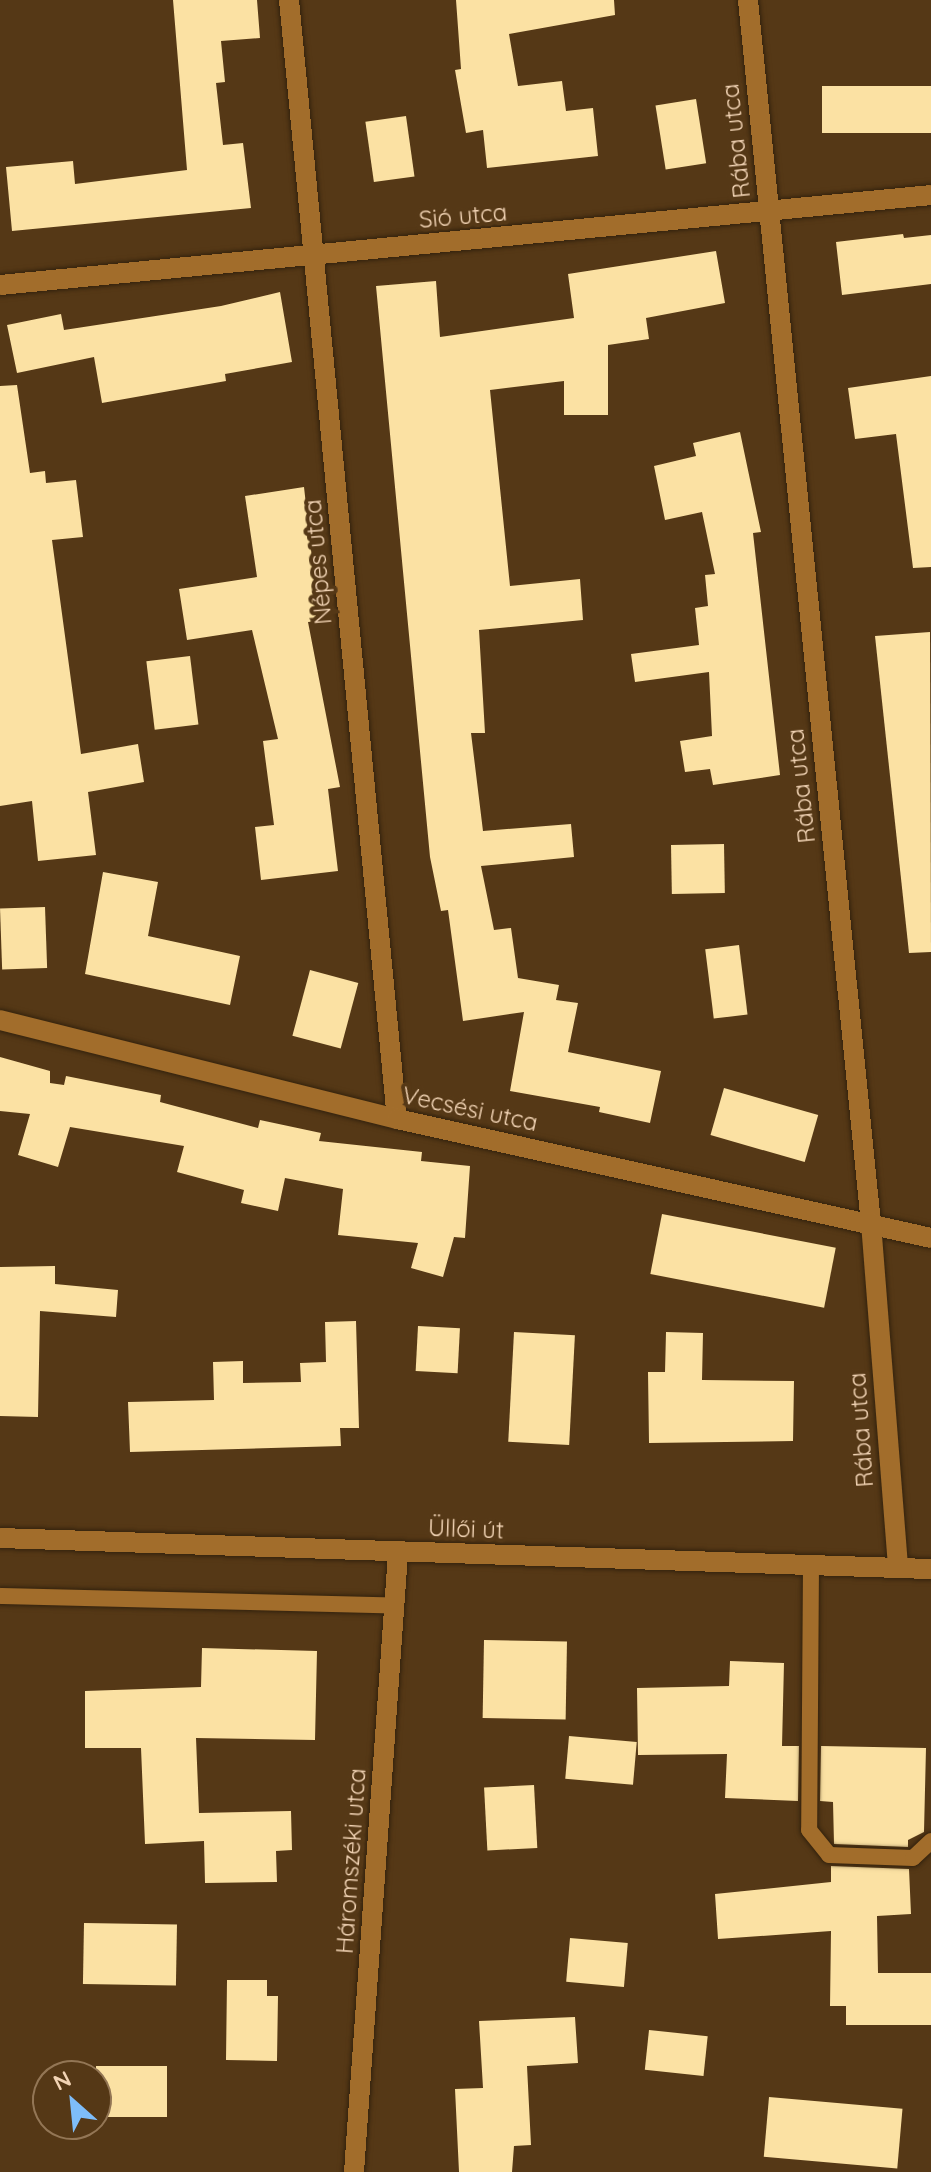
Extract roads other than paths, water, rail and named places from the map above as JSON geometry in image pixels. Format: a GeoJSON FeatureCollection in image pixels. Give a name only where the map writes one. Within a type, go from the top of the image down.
{"type":"FeatureCollection","features":[{"type":"Feature","properties":{"kind":"street","name":"Népes utca"},"geometry":{"type":"LineString","coordinates":[[289,0],[397,1119]]}},
{"type":"Feature","properties":{"kind":"street","name":"Rába utca"},"geometry":{"type":"LineString","coordinates":[[748,0],[871,1223],[898,1567]]}},
{"type":"Feature","properties":{"kind":"street","name":"Sió utca"},"geometry":{"type":"LineString","coordinates":[[0,285],[931,195]]}},
{"type":"Feature","properties":{"kind":"street","name":"Vecsési utca"},"geometry":{"type":"LineString","coordinates":[[0,1020],[397,1119],[931,1238]]}},
{"type":"Feature","properties":{"kind":"street","name":"Üllői út"},"geometry":{"type":"LineString","coordinates":[[0,1538],[931,1569]]}},
{"type":"Feature","properties":{"kind":"street","name":"Háromszéki utca"},"geometry":{"type":"LineString","coordinates":[[354,2172],[398,1553]]}},
{"type":"Feature","properties":{"kind":"lane"},"geometry":{"type":"LineString","coordinates":[[811,1565],[809,1830],[829,1855],[913,1858],[931,1841]]}},
{"type":"Feature","properties":{"kind":"lane"},"geometry":{"type":"LineString","coordinates":[[0,1596],[396,1606]]}}]}
